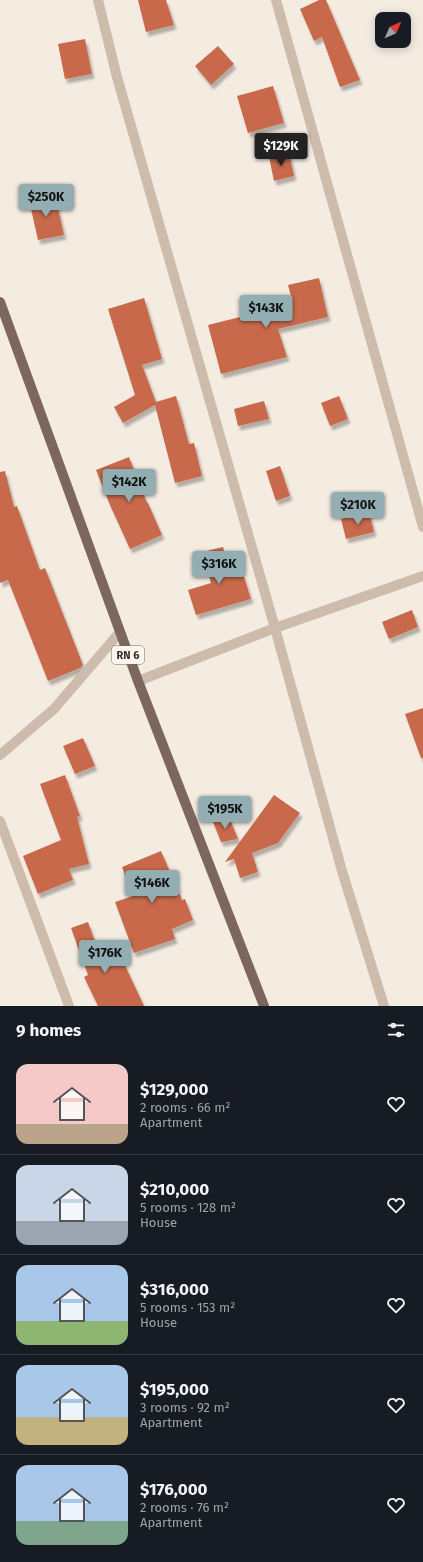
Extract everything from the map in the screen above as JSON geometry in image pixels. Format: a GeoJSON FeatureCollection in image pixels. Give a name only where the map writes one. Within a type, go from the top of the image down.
{"type":"FeatureCollection","features":[{"type":"Feature","properties":{"kind":"main road","name":"RN 6"},"geometry":{"type":"LineString","coordinates":[[0,302],[138,681],[264,1006]]}},
{"type":"Feature","properties":{"kind":"street"},"geometry":{"type":"LineString","coordinates":[[98,0],[122,92],[275,628],[342,872],[384,1006]]}},
{"type":"Feature","properties":{"kind":"street"},"geometry":{"type":"LineString","coordinates":[[276,0],[423,527]]}},
{"type":"Feature","properties":{"kind":"street"},"geometry":{"type":"LineString","coordinates":[[138,681],[275,628],[423,576]]}},
{"type":"Feature","properties":{"kind":"street"},"geometry":{"type":"LineString","coordinates":[[0,755],[54,709],[120,632]]}},
{"type":"Feature","properties":{"kind":"street"},"geometry":{"type":"LineString","coordinates":[[0,821],[69,1006]]}},
{"type":"Feature","properties":{"kind":"building"},"geometry":{"type":"Polygon","coordinates":[[[138,0],[166,0],[174,25],[146,32],[138,0]]]}},
{"type":"Feature","properties":{"kind":"building"},"geometry":{"type":"Polygon","coordinates":[[[319,0],[326,0],[360,80],[340,87],[322,37],[314,41],[300,9],[319,0]]]}},
{"type":"Feature","properties":{"kind":"building"},"geometry":{"type":"Polygon","coordinates":[[[85,39],[92,74],[65,79],[58,44],[85,39]]]}},
{"type":"Feature","properties":{"kind":"building"},"geometry":{"type":"Polygon","coordinates":[[[218,46],[234,64],[211,85],[195,66],[218,46]]]}},
{"type":"Feature","properties":{"kind":"building"},"geometry":{"type":"Polygon","coordinates":[[[273,86],[284,123],[248,133],[237,96],[273,86]]]}},
{"type":"Feature","properties":{"kind":"building"},"geometry":{"type":"Polygon","coordinates":[[[289,153],[294,176],[274,181],[269,157],[289,153]]]}},
{"type":"Feature","properties":{"kind":"building"},"geometry":{"type":"Polygon","coordinates":[[[55,195],[64,235],[38,240],[29,200],[55,195]]]}},
{"type":"Feature","properties":{"kind":"building"},"geometry":{"type":"Polygon","coordinates":[[[319,278],[328,317],[278,329],[287,357],[221,374],[208,325],[248,315],[292,300],[288,285],[319,278]]]}},
{"type":"Feature","properties":{"kind":"building"},"geometry":{"type":"Polygon","coordinates":[[[144,298],[162,359],[142,365],[156,402],[176,396],[189,444],[194,443],[202,476],[175,483],[155,405],[123,423],[114,407],[135,395],[108,309],[144,298]]]}},
{"type":"Feature","properties":{"kind":"building"},"geometry":{"type":"Polygon","coordinates":[[[339,396],[348,419],[330,426],[321,403],[339,396]]]}},
{"type":"Feature","properties":{"kind":"building"},"geometry":{"type":"Polygon","coordinates":[[[264,401],[269,419],[238,426],[234,409],[264,401]]]}},
{"type":"Feature","properties":{"kind":"building"},"geometry":{"type":"Polygon","coordinates":[[[129,457],[147,503],[162,535],[130,549],[96,470],[129,457]]]}},
{"type":"Feature","properties":{"kind":"building"},"geometry":{"type":"Polygon","coordinates":[[[280,466],[290,496],[276,501],[266,471],[280,466]]]}},
{"type":"Feature","properties":{"kind":"building"},"geometry":{"type":"Polygon","coordinates":[[[5,471],[14,507],[17,506],[40,570],[45,568],[83,665],[80,668],[48,681],[8,580],[0,583],[0,472],[5,471]]]}},
{"type":"Feature","properties":{"kind":"building"},"geometry":{"type":"Polygon","coordinates":[[[369,512],[374,532],[346,539],[341,519],[369,512]]]}},
{"type":"Feature","properties":{"kind":"building"},"geometry":{"type":"Polygon","coordinates":[[[223,547],[231,577],[243,574],[251,599],[196,615],[188,590],[211,583],[202,552],[223,547]]]}},
{"type":"Feature","properties":{"kind":"building"},"geometry":{"type":"Polygon","coordinates":[[[412,610],[418,627],[389,639],[382,622],[412,610]]]}},
{"type":"Feature","properties":{"kind":"building"},"geometry":{"type":"Polygon","coordinates":[[[423,708],[423,758],[421,758],[405,714],[423,708]]]}},
{"type":"Feature","properties":{"kind":"building"},"geometry":{"type":"Polygon","coordinates":[[[83,738],[95,766],[75,774],[63,746],[83,738]]]}},
{"type":"Feature","properties":{"kind":"building"},"geometry":{"type":"Polygon","coordinates":[[[65,775],[80,816],[77,817],[89,864],[69,869],[73,880],[38,894],[23,856],[61,840],[40,784],[65,775]]]}},
{"type":"Feature","properties":{"kind":"building"},"geometry":{"type":"Polygon","coordinates":[[[274,795],[300,813],[278,843],[252,853],[258,872],[240,878],[234,859],[225,862],[274,795]]]}},
{"type":"Feature","properties":{"kind":"building"},"geometry":{"type":"Polygon","coordinates":[[[229,817],[238,839],[221,842],[213,822],[229,817]]]}},
{"type":"Feature","properties":{"kind":"building"},"geometry":{"type":"Polygon","coordinates":[[[161,851],[182,900],[185,899],[193,920],[172,929],[175,939],[134,953],[115,902],[133,896],[122,867],[161,851]]]}},
{"type":"Feature","properties":{"kind":"building"},"geometry":{"type":"Polygon","coordinates":[[[88,922],[104,967],[122,959],[144,1006],[98,1006],[84,977],[88,975],[71,928],[88,922]]]}}]}
